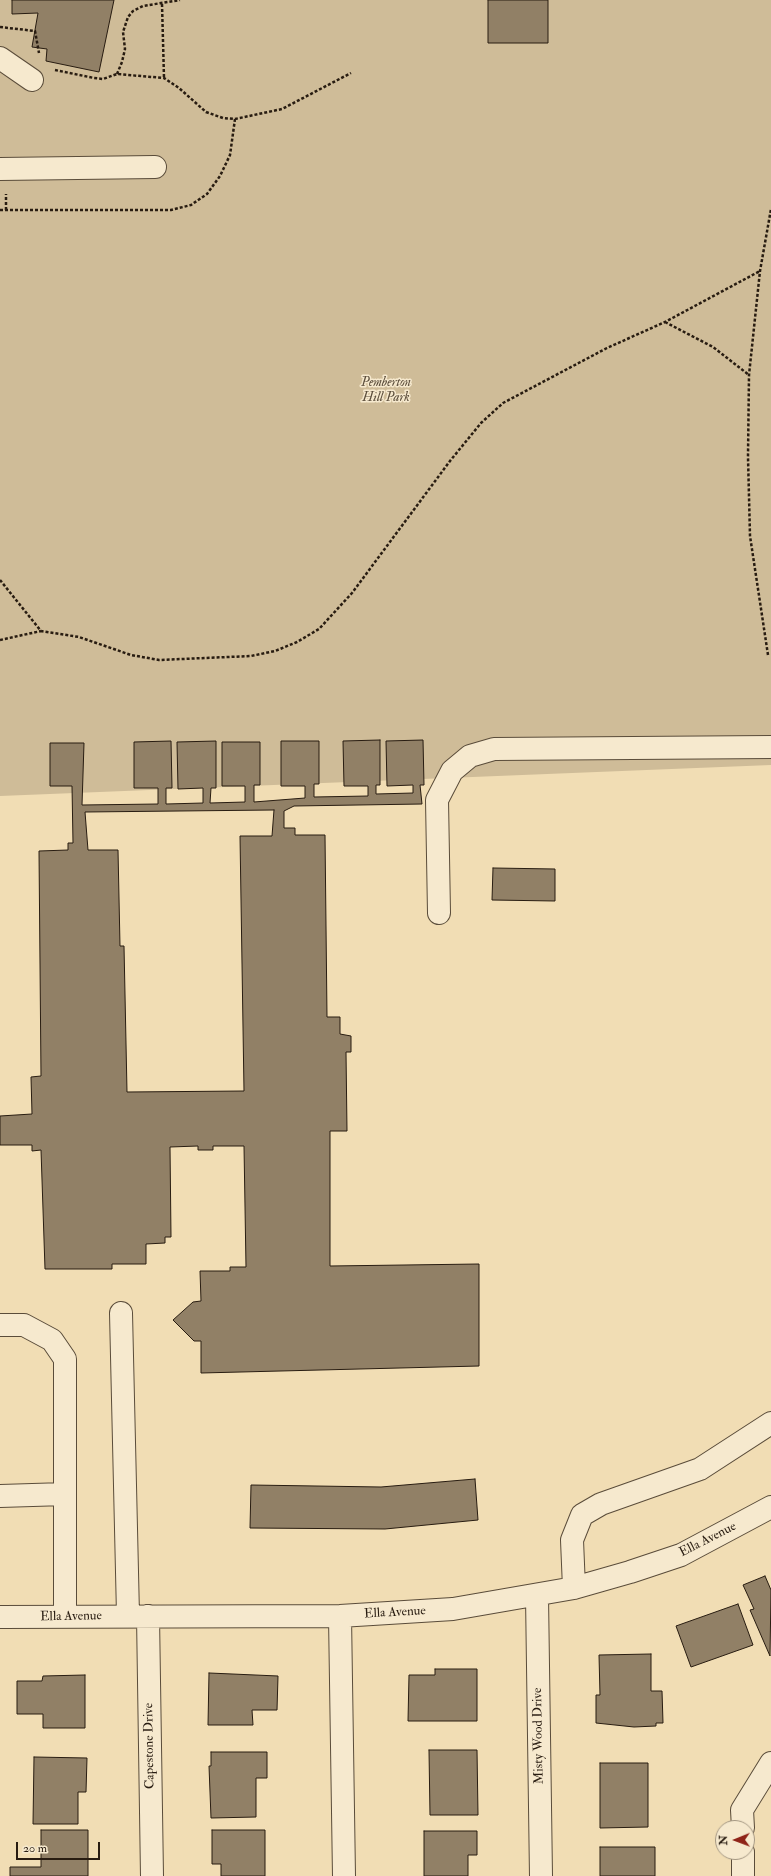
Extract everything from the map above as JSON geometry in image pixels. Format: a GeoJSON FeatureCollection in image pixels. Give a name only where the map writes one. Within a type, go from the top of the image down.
{"type":"FeatureCollection","features":[{"type":"Feature","properties":{"kind":"street"},"geometry":{"type":"LineString","coordinates":[[0,58],[40,74]]}},
{"type":"Feature","properties":{"kind":"street"},"geometry":{"type":"LineString","coordinates":[[0,169],[155,167]]}},
{"type":"Feature","properties":{"kind":"street"},"geometry":{"type":"LineString","coordinates":[[440,913],[438,800],[452,771],[470,756],[494,749],[771,747]]}},
{"type":"Feature","properties":{"kind":"street","name":"Capestone Drive"},"geometry":{"type":"LineString","coordinates":[[121,1313],[152,1876]]}},
{"type":"Feature","properties":{"kind":"street"},"geometry":{"type":"LineString","coordinates":[[0,1325],[24,1325],[52,1340],[65,1359],[65,1617]]}},
{"type":"Feature","properties":{"kind":"street"},"geometry":{"type":"LineString","coordinates":[[574,1588],[572,1540],[582,1515],[601,1504],[700,1468],[771,1423]]}},
{"type":"Feature","properties":{"kind":"street"},"geometry":{"type":"LineString","coordinates":[[0,1496],[65,1494]]}},
{"type":"Feature","properties":{"kind":"street","name":"Ella Avenue"},"geometry":{"type":"LineString","coordinates":[[0,1617],[340,1616],[453,1609],[536,1596],[574,1588],[681,1555],[771,1507]]}},
{"type":"Feature","properties":{"kind":"street","name":"Misty Wood Drive"},"geometry":{"type":"LineString","coordinates":[[536,1596],[541,1876]]}},
{"type":"Feature","properties":{"kind":"street"},"geometry":{"type":"LineString","coordinates":[[340,1616],[344,1876]]}},
{"type":"Feature","properties":{"kind":"street"},"geometry":{"type":"LineString","coordinates":[[742,1820],[742,1810],[771,1763]]}},
{"type":"Feature","properties":{"kind":"street"},"geometry":{"type":"LineString","coordinates":[[743,1860],[743,1876]]}},
{"type":"Feature","properties":{"kind":"path"},"geometry":{"type":"LineString","coordinates":[[117,74],[125,49],[123,32],[128,17],[133,11],[142,6],[180,0]]}},
{"type":"Feature","properties":{"kind":"path"},"geometry":{"type":"LineString","coordinates":[[162,4],[164,78]]}},
{"type":"Feature","properties":{"kind":"path"},"geometry":{"type":"LineString","coordinates":[[0,27],[35,31],[39,55]]}},
{"type":"Feature","properties":{"kind":"path"},"geometry":{"type":"LineString","coordinates":[[40,74],[103,79],[117,74],[164,78],[179,88],[206,112],[223,118],[235,119],[282,110],[351,73]]}},
{"type":"Feature","properties":{"kind":"path"},"geometry":{"type":"LineString","coordinates":[[768,655],[750,536],[748,457],[749,375],[760,272],[771,209]]}},
{"type":"Feature","properties":{"kind":"path"},"geometry":{"type":"LineString","coordinates":[[0,640],[41,631],[79,638],[131,655],[159,660],[251,656],[275,650],[297,642],[319,628],[352,593],[450,461],[481,423],[503,403],[607,348],[665,322],[760,272]]}},
{"type":"Feature","properties":{"kind":"path"},"geometry":{"type":"LineString","coordinates":[[665,322],[712,347],[749,375]]}},
{"type":"Feature","properties":{"kind":"path"},"geometry":{"type":"LineString","coordinates":[[0,580],[41,631]]}},
{"type":"Feature","properties":{"kind":"green space","name":"Pemberton Hill Park"},"geometry":{"type":"Polygon","coordinates":[[[0,0],[771,0],[771,765],[0,796],[0,0]]]}},
{"type":"Feature","properties":{"kind":"building"},"geometry":{"type":"Polygon","coordinates":[[[12,0],[114,0],[99,72],[46,61],[47,49],[32,47],[38,13],[12,14],[12,0]]]}},
{"type":"Feature","properties":{"kind":"building"},"geometry":{"type":"Polygon","coordinates":[[[488,0],[548,0],[548,43],[488,43],[488,0]]]}},
{"type":"Feature","properties":{"kind":"building"},"geometry":{"type":"Polygon","coordinates":[[[380,740],[380,785],[376,785],[376,794],[413,793],[413,785],[387,786],[386,741],[423,740],[424,785],[420,785],[422,804],[294,806],[284,811],[284,828],[295,828],[295,835],[325,835],[327,1017],[340,1017],[340,1034],[351,1036],[351,1052],[346,1052],[347,1131],[330,1131],[330,1266],[479,1264],[479,1366],[201,1373],[201,1341],[194,1341],[173,1320],[193,1302],[201,1301],[200,1271],[230,1271],[230,1267],[246,1267],[244,1146],[213,1146],[213,1150],[198,1150],[198,1146],[170,1147],[171,1237],[165,1237],[165,1243],[146,1244],[146,1264],[112,1264],[112,1269],[45,1269],[41,1150],[32,1151],[32,1145],[0,1145],[0,1116],[32,1114],[31,1077],[41,1076],[39,851],[68,850],[68,843],[73,843],[72,786],[50,786],[50,743],[84,743],[82,805],[158,804],[158,788],[134,788],[134,742],[171,741],[172,788],[166,788],[166,804],[203,803],[203,788],[178,789],[177,742],[216,741],[216,788],[211,788],[210,803],[245,802],[245,786],[222,786],[222,742],[260,742],[260,785],[254,785],[254,802],[305,798],[305,786],[281,786],[281,741],[319,741],[319,784],[314,784],[314,797],[368,796],[368,786],[344,786],[343,741],[380,740]],[[274,810],[85,812],[88,850],[118,850],[120,946],[124,946],[127,1092],[244,1091],[240,836],[272,836],[274,810]]]}},
{"type":"Feature","properties":{"kind":"building"},"geometry":{"type":"Polygon","coordinates":[[[493,868],[555,869],[555,901],[492,900],[493,868]]]}},
{"type":"Feature","properties":{"kind":"building"},"geometry":{"type":"Polygon","coordinates":[[[475,1479],[478,1520],[385,1529],[250,1528],[251,1485],[381,1487],[475,1479]]]}},
{"type":"Feature","properties":{"kind":"building"},"geometry":{"type":"Polygon","coordinates":[[[765,1576],[771,1590],[770,1656],[750,1610],[754,1609],[743,1585],[765,1576]]]}},
{"type":"Feature","properties":{"kind":"building"},"geometry":{"type":"Polygon","coordinates":[[[738,1604],[753,1645],[691,1667],[676,1626],[738,1604]]]}},
{"type":"Feature","properties":{"kind":"building"},"geometry":{"type":"Polygon","coordinates":[[[651,1654],[651,1691],[662,1691],[663,1723],[656,1723],[656,1726],[634,1727],[596,1723],[596,1695],[600,1695],[599,1655],[651,1654]]]}},
{"type":"Feature","properties":{"kind":"building"},"geometry":{"type":"Polygon","coordinates":[[[435,1669],[477,1669],[477,1721],[408,1721],[409,1675],[435,1675],[435,1669]]]}},
{"type":"Feature","properties":{"kind":"building"},"geometry":{"type":"Polygon","coordinates":[[[209,1673],[278,1676],[277,1710],[252,1710],[253,1725],[208,1725],[209,1673]]]}},
{"type":"Feature","properties":{"kind":"building"},"geometry":{"type":"Polygon","coordinates":[[[85,1675],[85,1728],[43,1728],[43,1714],[17,1714],[17,1681],[42,1681],[43,1676],[85,1675]]]}},
{"type":"Feature","properties":{"kind":"building"},"geometry":{"type":"Polygon","coordinates":[[[429,1750],[477,1750],[478,1815],[430,1815],[429,1750]]]}},
{"type":"Feature","properties":{"kind":"building"},"geometry":{"type":"Polygon","coordinates":[[[211,1752],[267,1752],[267,1778],[256,1778],[256,1817],[211,1818],[209,1766],[211,1766],[211,1752]]]}},
{"type":"Feature","properties":{"kind":"building"},"geometry":{"type":"Polygon","coordinates":[[[34,1757],[87,1758],[86,1792],[78,1792],[78,1824],[33,1824],[34,1757]]]}},
{"type":"Feature","properties":{"kind":"building"},"geometry":{"type":"Polygon","coordinates":[[[600,1763],[648,1763],[648,1827],[600,1828],[600,1763]]]}},
{"type":"Feature","properties":{"kind":"building"},"geometry":{"type":"Polygon","coordinates":[[[41,1830],[88,1830],[88,1876],[10,1876],[10,1867],[41,1867],[41,1830]]]}},
{"type":"Feature","properties":{"kind":"building"},"geometry":{"type":"Polygon","coordinates":[[[212,1830],[265,1830],[265,1876],[221,1876],[221,1864],[212,1864],[212,1830]]]}},
{"type":"Feature","properties":{"kind":"building"},"geometry":{"type":"Polygon","coordinates":[[[424,1831],[477,1831],[477,1855],[468,1855],[468,1876],[424,1876],[424,1831]]]}},
{"type":"Feature","properties":{"kind":"building"},"geometry":{"type":"Polygon","coordinates":[[[600,1847],[655,1847],[655,1876],[600,1876],[600,1847]]]}}]}
